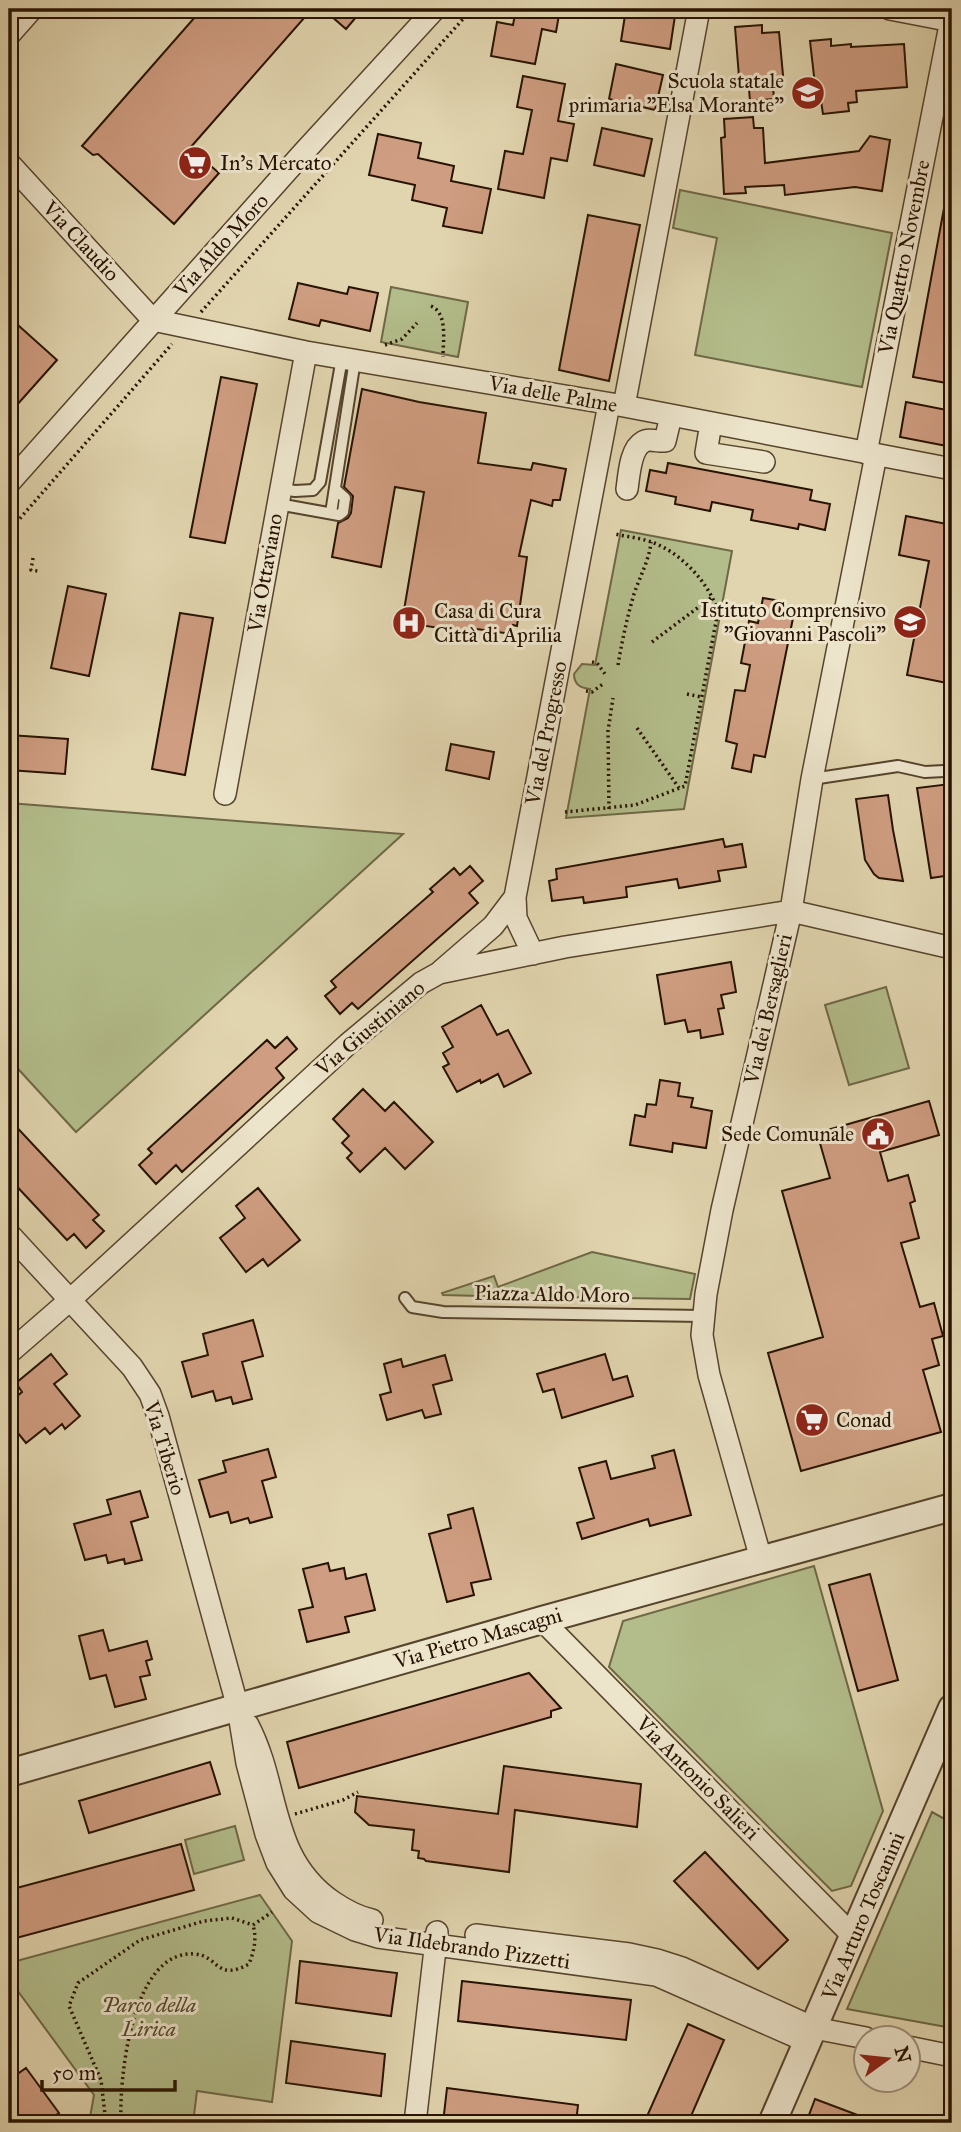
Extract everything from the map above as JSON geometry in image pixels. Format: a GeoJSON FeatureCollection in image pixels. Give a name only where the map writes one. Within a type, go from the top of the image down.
{"type":"FeatureCollection","features":[{"type":"Feature","properties":{"kind":"street"},"geometry":{"type":"LineString","coordinates":[[9,35],[32,9]]}},
{"type":"Feature","properties":{"kind":"street","name":"Via Aldo Moro"},"geometry":{"type":"LineString","coordinates":[[9,482],[435,9]]}},
{"type":"Feature","properties":{"kind":"street","name":"Via del Progresso"},"geometry":{"type":"LineString","coordinates":[[533,954],[516,918],[515,897],[699,9]]}},
{"type":"Feature","properties":{"kind":"street"},"geometry":{"type":"LineString","coordinates":[[890,9],[952,21]]}},
{"type":"Feature","properties":{"kind":"street","name":"Via Quattro Novembre"},"geometry":{"type":"LineString","coordinates":[[867,453],[952,21]]}},
{"type":"Feature","properties":{"kind":"street","name":"Via Claudio"},"geometry":{"type":"LineString","coordinates":[[9,163],[153,320]]}},
{"type":"Feature","properties":{"kind":"street","name":"Via delle Palme"},"geometry":{"type":"LineString","coordinates":[[153,320],[306,352],[616,405],[952,469]]}},
{"type":"Feature","properties":{"kind":"street","name":"Via Ottaviano"},"geometry":{"type":"LineString","coordinates":[[225,794],[306,352]]}},
{"type":"Feature","properties":{"kind":"street"},"geometry":{"type":"LineString","coordinates":[[627,489],[635,452],[643,442],[665,441],[671,416]]}},
{"type":"Feature","properties":{"kind":"street"},"geometry":{"type":"LineString","coordinates":[[711,423],[706,453],[764,462]]}},
{"type":"Feature","properties":{"kind":"street","name":"Via dei Bersaglieri"},"geometry":{"type":"LineString","coordinates":[[761,1559],[709,1374],[703,1316],[722,1210],[791,911],[867,453]]}},
{"type":"Feature","properties":{"kind":"street","name":"Via del Progresso"},"geometry":{"type":"LineString","coordinates":[[439,973],[493,926],[515,897]]}},
{"type":"Feature","properties":{"kind":"street","name":"Via Giustiniano"},"geometry":{"type":"LineString","coordinates":[[9,1353],[348,1044],[421,983],[439,973],[533,954],[791,911],[952,948]]}},
{"type":"Feature","properties":{"kind":"street","name":"Via Tiberio"},"geometry":{"type":"LineString","coordinates":[[9,1234],[132,1367],[154,1404],[238,1708]]}},
{"type":"Feature","properties":{"kind":"street","name":"Via Pietro Mascagni"},"geometry":{"type":"LineString","coordinates":[[9,1773],[542,1620],[951,1508]]}},
{"type":"Feature","properties":{"kind":"street","name":"Via Antonio Salieri"},"geometry":{"type":"LineString","coordinates":[[542,1620],[854,1937]]}},
{"type":"Feature","properties":{"kind":"street","name":"Via Ildebrando Pizzetti"},"geometry":{"type":"LineString","coordinates":[[238,1708],[258,1746],[278,1818],[296,1867],[312,1886],[352,1914],[436,1938],[656,1975],[811,2035],[852,2037]]}},
{"type":"Feature","properties":{"kind":"street","name":"Via Ildebrando Pizzetti"},"geometry":{"type":"LineString","coordinates":[[238,1708],[247,1763],[266,1834],[277,1863],[294,1891],[318,1912],[355,1930],[378,1937],[436,1938]]}},
{"type":"Feature","properties":{"kind":"street","name":"Via Arturo Toscanini"},"geometry":{"type":"LineString","coordinates":[[772,2123],[952,1708]]}},
{"type":"Feature","properties":{"kind":"street"},"geometry":{"type":"LineString","coordinates":[[415,2123],[436,1938]]}},
{"type":"Feature","properties":{"kind":"street"},"geometry":{"type":"LineString","coordinates":[[922,2050],[952,2056]]}},
{"type":"Feature","properties":{"kind":"lane"},"geometry":{"type":"LineString","coordinates":[[279,496],[331,513],[349,359]]}},
{"type":"Feature","properties":{"kind":"lane"},"geometry":{"type":"LineString","coordinates":[[279,496],[295,491],[313,490],[320,482],[349,359]]}},
{"type":"Feature","properties":{"kind":"lane"},"geometry":{"type":"LineString","coordinates":[[812,779],[898,765],[925,772],[944,771]]}},
{"type":"Feature","properties":{"kind":"lane","name":"Piazza Aldo Moro"},"geometry":{"type":"LineString","coordinates":[[405,1298],[412,1307],[443,1311],[703,1316]]}},
{"type":"Feature","properties":{"kind":"path"},"geometry":{"type":"LineString","coordinates":[[9,531],[187,327],[472,9]]}},
{"type":"Feature","properties":{"kind":"path"},"geometry":{"type":"LineString","coordinates":[[431,306],[436,308],[442,318],[443,357]]}},
{"type":"Feature","properties":{"kind":"path"},"geometry":{"type":"LineString","coordinates":[[382,346],[402,338],[416,323]]}},
{"type":"Feature","properties":{"kind":"path"},"geometry":{"type":"LineString","coordinates":[[565,812],[635,805],[685,786],[718,611],[713,597],[699,578],[663,547],[615,534]]}},
{"type":"Feature","properties":{"kind":"path"},"geometry":{"type":"LineString","coordinates":[[618,665],[623,635],[635,592],[648,563],[651,542]]}},
{"type":"Feature","properties":{"kind":"path"},"geometry":{"type":"LineString","coordinates":[[33,558],[32,570],[38,571]]}},
{"type":"Feature","properties":{"kind":"path"},"geometry":{"type":"LineString","coordinates":[[652,642],[713,597]]}},
{"type":"Feature","properties":{"kind":"path"},"geometry":{"type":"LineString","coordinates":[[592,662],[597,663],[605,674]]}},
{"type":"Feature","properties":{"kind":"path"},"geometry":{"type":"LineString","coordinates":[[586,691],[592,692],[603,684]]}},
{"type":"Feature","properties":{"kind":"path"},"geometry":{"type":"LineString","coordinates":[[687,694],[701,697]]}},
{"type":"Feature","properties":{"kind":"path"},"geometry":{"type":"LineString","coordinates":[[609,809],[608,731],[613,698]]}},
{"type":"Feature","properties":{"kind":"path"},"geometry":{"type":"LineString","coordinates":[[638,728],[679,789]]}},
{"type":"Feature","properties":{"kind":"path"},"geometry":{"type":"LineString","coordinates":[[278,1818],[343,1800],[358,1792]]}},
{"type":"Feature","properties":{"kind":"path"},"geometry":{"type":"LineString","coordinates":[[253,1926],[272,1912]]}},
{"type":"Feature","properties":{"kind":"path"},"geometry":{"type":"LineString","coordinates":[[106,2123],[101,2080],[69,2006],[78,1983],[140,1940],[204,1921],[232,1918],[253,1926]]}},
{"type":"Feature","properties":{"kind":"path"},"geometry":{"type":"LineString","coordinates":[[121,2123],[120,2100],[129,2036],[146,1984],[158,1970],[183,1955],[198,1954],[224,1970],[233,1971],[249,1964],[254,1953],[256,1935],[253,1926]]}},
{"type":"Feature","properties":{"kind":"green space"},"geometry":{"type":"Polygon","coordinates":[[[680,190],[892,233],[862,387],[695,355],[717,238],[673,228],[680,190]]]}},
{"type":"Feature","properties":{"kind":"green space"},"geometry":{"type":"Polygon","coordinates":[[[391,287],[468,302],[458,357],[381,342],[391,287]]]}},
{"type":"Feature","properties":{"kind":"green space"},"geometry":{"type":"Polygon","coordinates":[[[621,530],[732,551],[684,809],[566,818],[590,689],[579,685],[574,674],[582,664],[595,665],[621,530]]]}},
{"type":"Feature","properties":{"kind":"green space"},"geometry":{"type":"Polygon","coordinates":[[[9,803],[403,834],[76,1132],[9,1059],[9,803]]]}},
{"type":"Feature","properties":{"kind":"green space"},"geometry":{"type":"Polygon","coordinates":[[[886,987],[909,1068],[849,1085],[825,1005],[886,987]]]}},
{"type":"Feature","properties":{"kind":"green space"},"geometry":{"type":"Polygon","coordinates":[[[592,1252],[695,1274],[690,1299],[550,1297],[549,1293],[526,1293],[525,1297],[442,1293],[494,1276],[498,1287],[592,1252]]]}},
{"type":"Feature","properties":{"kind":"green space"},"geometry":{"type":"Polygon","coordinates":[[[814,1566],[883,1811],[851,1886],[832,1891],[609,1667],[623,1621],[814,1566]]]}},
{"type":"Feature","properties":{"kind":"green space"},"geometry":{"type":"Polygon","coordinates":[[[932,1812],[952,1823],[952,2028],[847,2009],[932,1812]]]}},
{"type":"Feature","properties":{"kind":"green space"},"geometry":{"type":"Polygon","coordinates":[[[235,1826],[244,1860],[194,1874],[185,1840],[235,1826]]]}},
{"type":"Feature","properties":{"kind":"green space","name":"Parco della Lirica"},"geometry":{"type":"Polygon","coordinates":[[[260,1895],[292,1941],[272,2102],[197,2091],[193,2123],[89,2123],[94,2095],[9,1979],[9,1963],[260,1895]]]}},
{"type":"Feature","properties":{"kind":"building"},"geometry":{"type":"Polygon","coordinates":[[[202,9],[312,9],[190,148],[219,173],[174,224],[98,154],[93,155],[82,146],[202,9]]]}},
{"type":"Feature","properties":{"kind":"building"},"geometry":{"type":"Polygon","coordinates":[[[323,9],[363,9],[346,29],[323,9]]]}},
{"type":"Feature","properties":{"kind":"building"},"geometry":{"type":"Polygon","coordinates":[[[516,9],[560,9],[556,32],[542,29],[535,64],[491,56],[497,22],[513,25],[516,9]]]}},
{"type":"Feature","properties":{"kind":"building"},"geometry":{"type":"Polygon","coordinates":[[[626,9],[676,9],[670,49],[621,41],[626,9]]]}},
{"type":"Feature","properties":{"kind":"building"},"geometry":{"type":"Polygon","coordinates":[[[762,25],[762,33],[779,32],[784,86],[773,86],[774,99],[750,101],[749,89],[740,89],[735,27],[762,25]]]}},
{"type":"Feature","properties":{"kind":"building"},"geometry":{"type":"Polygon","coordinates":[[[831,39],[831,46],[904,44],[907,87],[856,91],[857,102],[848,103],[849,111],[823,114],[821,101],[817,102],[810,41],[831,39]]]}},
{"type":"Feature","properties":{"kind":"building"},"geometry":{"type":"Polygon","coordinates":[[[616,64],[663,75],[655,110],[609,99],[616,64]]]}},
{"type":"Feature","properties":{"kind":"building"},"geometry":{"type":"Polygon","coordinates":[[[523,76],[565,84],[558,121],[574,124],[567,161],[551,158],[544,198],[498,189],[505,151],[523,154],[532,110],[517,107],[523,76]]]}},
{"type":"Feature","properties":{"kind":"building"},"geometry":{"type":"Polygon","coordinates":[[[753,117],[754,128],[763,128],[765,163],[859,151],[870,136],[890,140],[882,191],[855,187],[785,195],[784,185],[745,187],[746,193],[724,194],[721,138],[725,137],[724,119],[753,117]]]}},
{"type":"Feature","properties":{"kind":"building"},"geometry":{"type":"Polygon","coordinates":[[[602,128],[652,139],[644,176],[594,165],[602,128]]]}},
{"type":"Feature","properties":{"kind":"building"},"geometry":{"type":"Polygon","coordinates":[[[378,134],[421,143],[418,158],[454,166],[451,181],[491,189],[482,233],[443,226],[447,208],[412,200],[415,185],[369,175],[378,134]]]}},
{"type":"Feature","properties":{"kind":"building"},"geometry":{"type":"Polygon","coordinates":[[[944,208],[952,209],[952,384],[913,377],[944,208]]]}},
{"type":"Feature","properties":{"kind":"building"},"geometry":{"type":"Polygon","coordinates":[[[588,215],[640,225],[609,381],[559,370],[588,215]]]}},
{"type":"Feature","properties":{"kind":"building"},"geometry":{"type":"Polygon","coordinates":[[[298,283],[347,294],[349,287],[378,293],[370,331],[321,320],[319,326],[289,319],[298,283]]]}},
{"type":"Feature","properties":{"kind":"building"},"geometry":{"type":"Polygon","coordinates":[[[9,317],[57,360],[16,406],[9,399],[9,317]]]}},
{"type":"Feature","properties":{"kind":"building"},"geometry":{"type":"Polygon","coordinates":[[[221,377],[257,384],[225,543],[190,537],[221,377]]]}},
{"type":"Feature","properties":{"kind":"building"},"geometry":{"type":"Polygon","coordinates":[[[362,389],[486,413],[478,463],[531,470],[533,463],[566,469],[560,500],[553,500],[552,506],[531,500],[519,556],[527,557],[517,626],[513,625],[512,634],[477,629],[475,634],[402,622],[424,492],[395,487],[381,567],[332,557],[338,523],[348,518],[351,513],[353,496],[344,487],[362,389]]]}},
{"type":"Feature","properties":{"kind":"building"},"geometry":{"type":"Polygon","coordinates":[[[906,402],[952,411],[952,447],[900,437],[906,402]]]}},
{"type":"Feature","properties":{"kind":"building"},"geometry":{"type":"Polygon","coordinates":[[[668,463],[812,490],[810,500],[830,504],[825,530],[799,524],[798,529],[751,520],[753,510],[712,502],[710,511],[675,504],[676,497],[646,491],[650,470],[666,473],[668,463]]]}},
{"type":"Feature","properties":{"kind":"building"},"geometry":{"type":"Polygon","coordinates":[[[906,516],[952,525],[952,684],[907,675],[929,561],[899,555],[906,516]]]}},
{"type":"Feature","properties":{"kind":"building"},"geometry":{"type":"Polygon","coordinates":[[[68,586],[106,594],[89,676],[51,668],[68,586]]]}},
{"type":"Feature","properties":{"kind":"building"},"geometry":{"type":"Polygon","coordinates":[[[763,598],[781,601],[779,616],[793,618],[765,757],[754,755],[751,772],[732,768],[737,744],[726,741],[735,690],[745,691],[750,665],[741,663],[749,621],[758,623],[763,598]]]}},
{"type":"Feature","properties":{"kind":"building"},"geometry":{"type":"Polygon","coordinates":[[[180,613],[213,618],[185,775],[152,769],[180,613]]]}},
{"type":"Feature","properties":{"kind":"building"},"geometry":{"type":"Polygon","coordinates":[[[9,735],[68,739],[65,774],[9,770],[9,735]]]}},
{"type":"Feature","properties":{"kind":"building"},"geometry":{"type":"Polygon","coordinates":[[[451,744],[494,752],[489,779],[446,770],[451,744]]]}},
{"type":"Feature","properties":{"kind":"building"},"geometry":{"type":"Polygon","coordinates":[[[950,784],[952,875],[931,878],[917,788],[950,784]]]}},
{"type":"Feature","properties":{"kind":"building"},"geometry":{"type":"Polygon","coordinates":[[[888,795],[903,881],[879,878],[865,860],[856,799],[888,795]]]}},
{"type":"Feature","properties":{"kind":"building"},"geometry":{"type":"Polygon","coordinates":[[[723,839],[725,847],[742,844],[746,867],[718,871],[720,881],[679,888],[677,879],[626,887],[627,897],[584,903],[583,897],[552,901],[549,881],[557,879],[556,869],[723,839]]]}},
{"type":"Feature","properties":{"kind":"building"},"geometry":{"type":"Polygon","coordinates":[[[470,866],[483,881],[469,893],[478,903],[358,1009],[352,1003],[340,1014],[325,996],[336,987],[331,981],[433,892],[430,889],[454,868],[460,875],[470,866]]]}},
{"type":"Feature","properties":{"kind":"building"},"geometry":{"type":"Polygon","coordinates":[[[731,962],[736,992],[721,995],[724,1008],[718,1009],[723,1034],[701,1038],[700,1030],[688,1032],[685,1020],[665,1024],[657,975],[731,962]]]}},
{"type":"Feature","properties":{"kind":"building"},"geometry":{"type":"Polygon","coordinates":[[[481,1005],[497,1035],[508,1030],[531,1073],[504,1087],[498,1074],[457,1092],[443,1067],[449,1064],[443,1053],[453,1047],[442,1027],[481,1005]]]}},
{"type":"Feature","properties":{"kind":"building"},"geometry":{"type":"Polygon","coordinates":[[[287,1037],[297,1049],[276,1068],[284,1078],[182,1172],[176,1165],[156,1184],[139,1165],[152,1153],[148,1149],[267,1040],[275,1048],[287,1037]]]}},
{"type":"Feature","properties":{"kind":"building"},"geometry":{"type":"Polygon","coordinates":[[[660,1080],[680,1083],[678,1096],[693,1098],[691,1107],[712,1111],[706,1148],[673,1143],[672,1152],[630,1145],[635,1115],[645,1117],[647,1104],[656,1105],[660,1080]]]}},
{"type":"Feature","properties":{"kind":"building"},"geometry":{"type":"Polygon","coordinates":[[[363,1089],[385,1111],[394,1102],[433,1142],[405,1169],[385,1148],[360,1172],[347,1158],[352,1153],[342,1143],[349,1136],[333,1119],[363,1089]]]}},
{"type":"Feature","properties":{"kind":"building"},"geometry":{"type":"Polygon","coordinates":[[[929,1101],[939,1135],[880,1152],[888,1181],[908,1175],[915,1201],[910,1203],[919,1238],[901,1243],[920,1307],[934,1303],[943,1336],[932,1339],[939,1365],[923,1370],[941,1432],[801,1471],[768,1353],[823,1337],[782,1191],[830,1178],[817,1133],[929,1101]]]}},
{"type":"Feature","properties":{"kind":"building"},"geometry":{"type":"Polygon","coordinates":[[[9,1119],[99,1215],[93,1220],[104,1231],[86,1248],[74,1234],[67,1240],[9,1178],[9,1119]]]}},
{"type":"Feature","properties":{"kind":"building"},"geometry":{"type":"Polygon","coordinates":[[[258,1188],[300,1240],[268,1266],[263,1259],[246,1272],[220,1238],[245,1218],[236,1206],[258,1188]]]}},
{"type":"Feature","properties":{"kind":"building"},"geometry":{"type":"Polygon","coordinates":[[[253,1320],[263,1356],[242,1362],[252,1399],[233,1404],[231,1397],[216,1401],[213,1391],[192,1397],[182,1362],[208,1355],[203,1334],[253,1320]]]}},
{"type":"Feature","properties":{"kind":"building"},"geometry":{"type":"Polygon","coordinates":[[[51,1354],[67,1374],[54,1384],[80,1416],[65,1429],[62,1424],[50,1434],[45,1428],[26,1443],[9,1422],[9,1403],[22,1392],[16,1383],[51,1354]]]}},
{"type":"Feature","properties":{"kind":"building"},"geometry":{"type":"Polygon","coordinates":[[[605,1354],[613,1380],[627,1376],[633,1396],[562,1418],[554,1389],[543,1392],[537,1374],[605,1354]]]}},
{"type":"Feature","properties":{"kind":"building"},"geometry":{"type":"Polygon","coordinates":[[[445,1355],[452,1380],[433,1385],[441,1414],[425,1418],[422,1410],[387,1420],[380,1395],[391,1392],[384,1364],[401,1359],[403,1367],[445,1355]]]}},
{"type":"Feature","properties":{"kind":"building"},"geometry":{"type":"Polygon","coordinates":[[[268,1449],[276,1477],[262,1481],[272,1517],[250,1523],[248,1518],[231,1523],[228,1512],[210,1517],[199,1480],[226,1472],[223,1461],[268,1449]]]}},
{"type":"Feature","properties":{"kind":"building"},"geometry":{"type":"Polygon","coordinates":[[[674,1450],[691,1515],[650,1526],[648,1519],[582,1539],[577,1523],[594,1518],[579,1468],[606,1461],[611,1479],[655,1468],[652,1456],[674,1450]]]}},
{"type":"Feature","properties":{"kind":"building"},"geometry":{"type":"Polygon","coordinates":[[[140,1491],[148,1517],[131,1522],[142,1560],[125,1564],[124,1559],[108,1563],[106,1555],[85,1560],[74,1524],[111,1514],[107,1500],[140,1491]]]}},
{"type":"Feature","properties":{"kind":"building"},"geometry":{"type":"Polygon","coordinates":[[[473,1508],[491,1579],[471,1583],[474,1595],[447,1602],[429,1534],[451,1528],[448,1515],[473,1508]]]}},
{"type":"Feature","properties":{"kind":"building"},"geometry":{"type":"Polygon","coordinates":[[[328,1563],[330,1571],[344,1568],[346,1579],[366,1574],[375,1610],[345,1617],[349,1632],[307,1642],[299,1610],[313,1607],[303,1569],[328,1563]]]}},
{"type":"Feature","properties":{"kind":"building"},"geometry":{"type":"Polygon","coordinates":[[[870,1574],[898,1680],[858,1691],[829,1585],[870,1574]]]}},
{"type":"Feature","properties":{"kind":"building"},"geometry":{"type":"Polygon","coordinates":[[[103,1630],[109,1651],[147,1641],[152,1659],[146,1661],[150,1675],[140,1677],[146,1699],[115,1707],[106,1675],[90,1679],[79,1636],[103,1630]]]}},
{"type":"Feature","properties":{"kind":"building"},"geometry":{"type":"Polygon","coordinates":[[[529,1673],[561,1708],[551,1711],[551,1717],[299,1788],[287,1742],[529,1673]]]}},
{"type":"Feature","properties":{"kind":"building"},"geometry":{"type":"Polygon","coordinates":[[[210,1762],[220,1794],[89,1833],[79,1801],[210,1762]]]}},
{"type":"Feature","properties":{"kind":"building"},"geometry":{"type":"Polygon","coordinates":[[[504,1766],[641,1784],[637,1827],[515,1810],[509,1872],[418,1858],[419,1851],[412,1850],[414,1830],[369,1825],[355,1812],[357,1796],[498,1814],[504,1766]]]}},
{"type":"Feature","properties":{"kind":"building"},"geometry":{"type":"Polygon","coordinates":[[[181,1844],[194,1890],[9,1940],[9,1890],[181,1844]]]}},
{"type":"Feature","properties":{"kind":"building"},"geometry":{"type":"Polygon","coordinates":[[[705,1852],[788,1940],[758,1969],[674,1881],[705,1852]]]}},
{"type":"Feature","properties":{"kind":"building"},"geometry":{"type":"Polygon","coordinates":[[[300,1961],[397,1973],[391,2016],[296,2003],[300,1961]]]}},
{"type":"Feature","properties":{"kind":"building"},"geometry":{"type":"Polygon","coordinates":[[[462,1981],[631,2000],[626,2040],[458,2021],[462,1981]]]}},
{"type":"Feature","properties":{"kind":"building"},"geometry":{"type":"Polygon","coordinates":[[[688,2024],[724,2040],[688,2123],[644,2123],[688,2024]]]}},
{"type":"Feature","properties":{"kind":"building"},"geometry":{"type":"Polygon","coordinates":[[[291,2041],[385,2054],[381,2096],[286,2083],[291,2041]]]}},
{"type":"Feature","properties":{"kind":"building"},"geometry":{"type":"Polygon","coordinates":[[[26,2068],[59,2113],[44,2123],[9,2123],[9,2080],[26,2068]]]}},
{"type":"Feature","properties":{"kind":"building"},"geometry":{"type":"Polygon","coordinates":[[[447,2088],[578,2105],[576,2123],[443,2123],[447,2088]]]}},
{"type":"Feature","properties":{"kind":"building"},"geometry":{"type":"Polygon","coordinates":[[[815,2099],[876,2122],[876,2123],[806,2123],[815,2099]]]}},
{"type":"Feature","properties":{"kind":"place","name":"Scuola statale primaria \"Elsa Morante\""},"geometry":{"type":"Point","coordinates":[808,93]}},
{"type":"Feature","properties":{"kind":"place","name":"In's Mercato"},"geometry":{"type":"Point","coordinates":[195,163]}},
{"type":"Feature","properties":{"kind":"place","name":"Istituto Comprensivo \"Giovanni Pascoli\""},"geometry":{"type":"Point","coordinates":[910,622]}},
{"type":"Feature","properties":{"kind":"place","name":"Casa di Cura Città di Aprilia"},"geometry":{"type":"Point","coordinates":[409,623]}},
{"type":"Feature","properties":{"kind":"place","name":"Sede Comunale"},"geometry":{"type":"Point","coordinates":[878,1134]}},
{"type":"Feature","properties":{"kind":"place","name":"Conad"},"geometry":{"type":"Point","coordinates":[812,1420]}}]}
